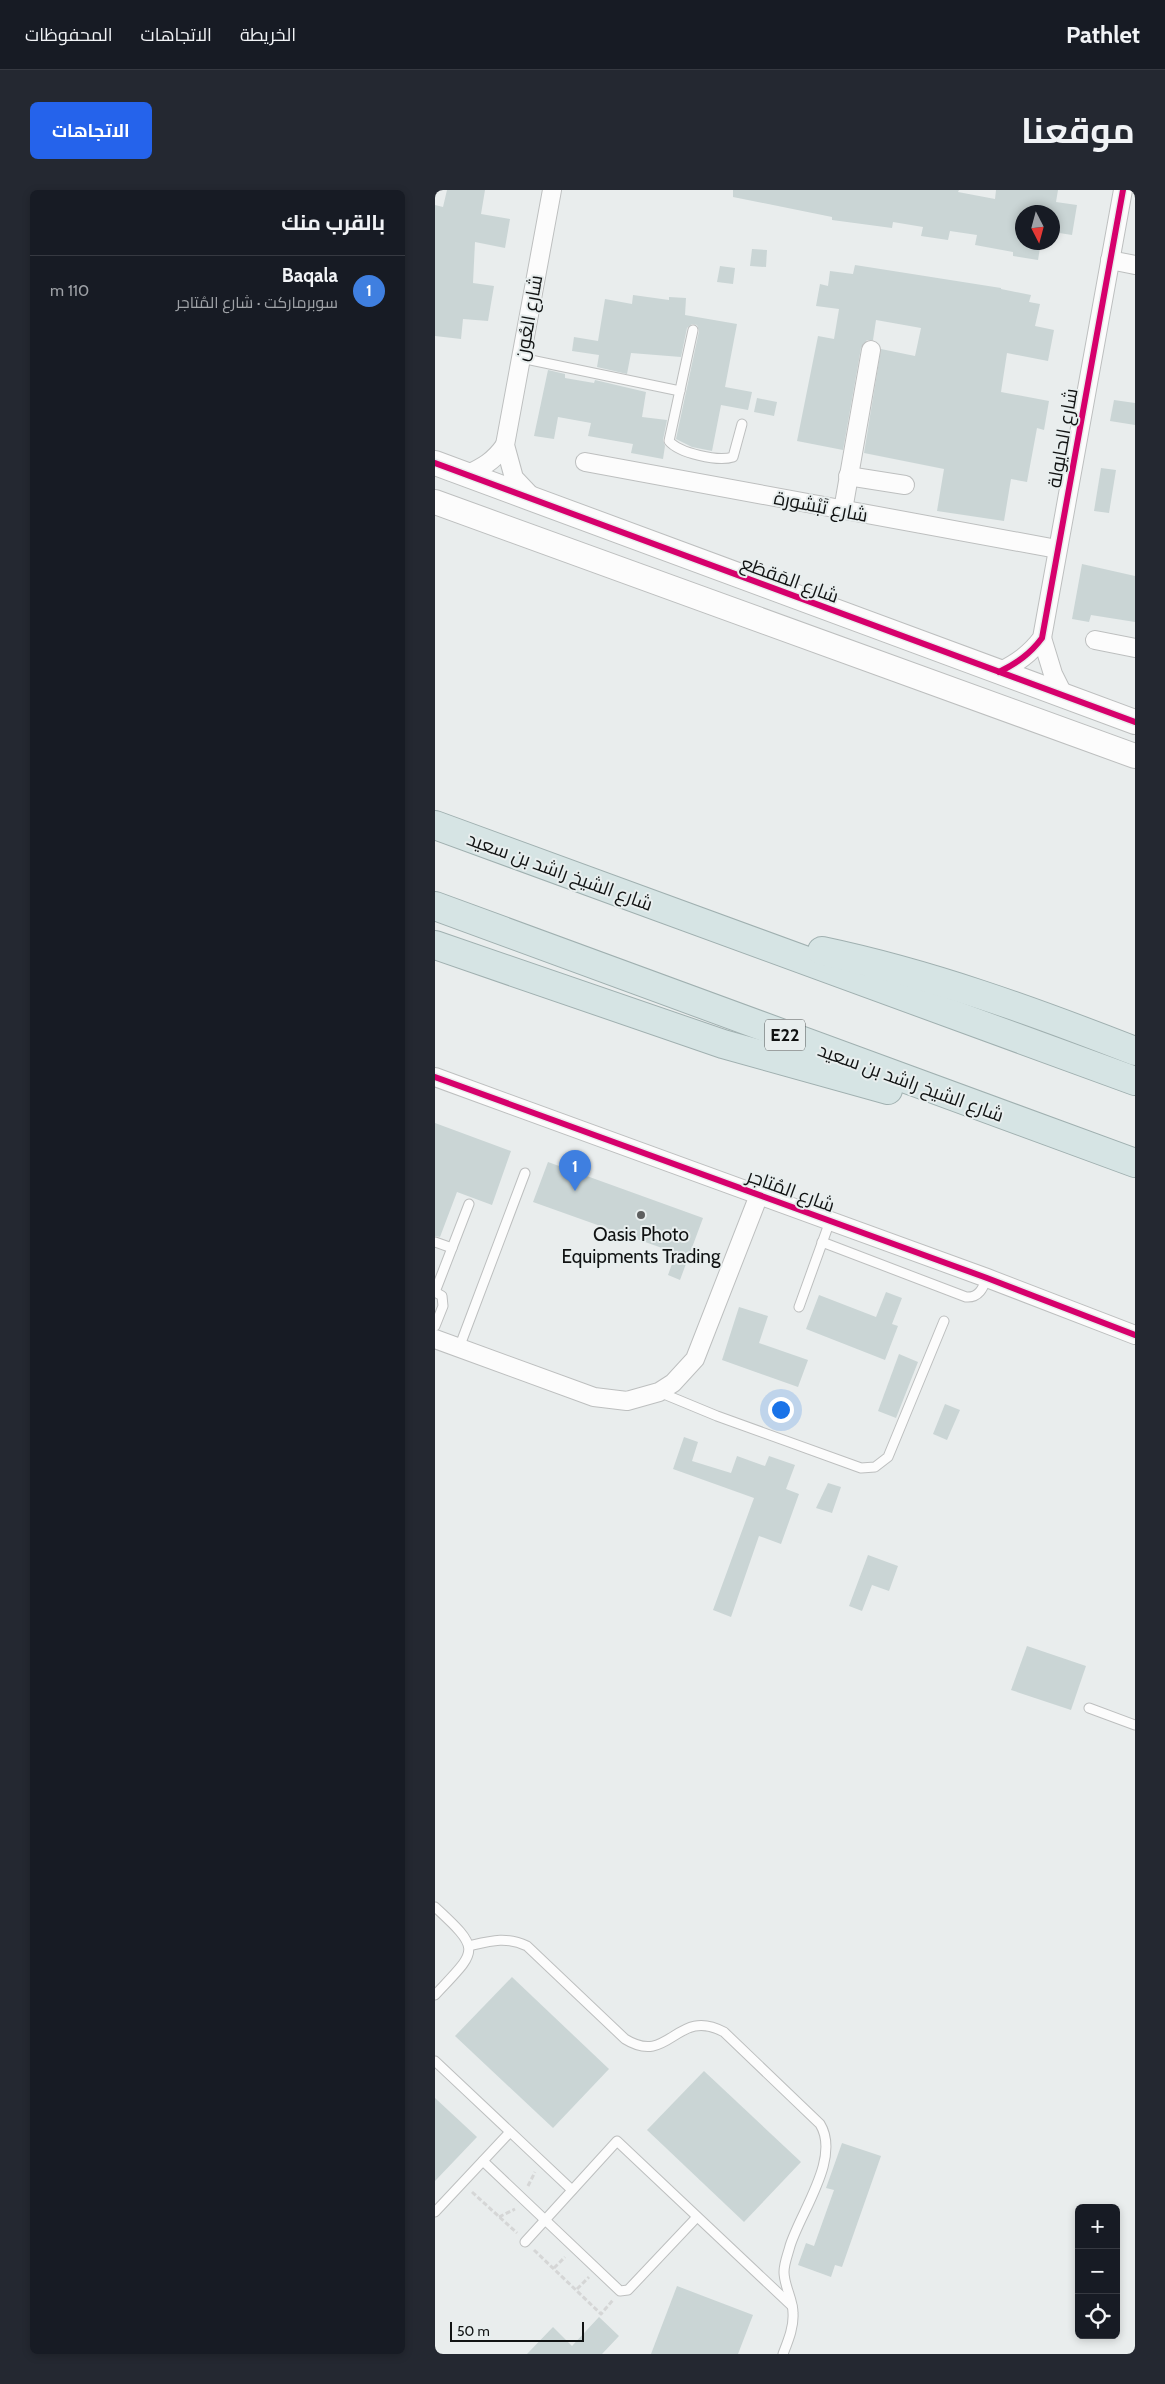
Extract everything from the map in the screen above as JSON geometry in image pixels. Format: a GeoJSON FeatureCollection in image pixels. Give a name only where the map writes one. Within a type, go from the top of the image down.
{"type":"FeatureCollection","features":[{"type":"Feature","properties":{"kind":"highway","name":"شارع الشيخ راشد بن سعيد"},"geometry":{"type":"LineString","coordinates":[[435,825],[1135,1081]]}},
{"type":"Feature","properties":{"kind":"highway","name":"شارع الشيخ راشد بن سعيد"},"geometry":{"type":"LineString","coordinates":[[435,906],[1135,1163]]}},
{"type":"Feature","properties":{"kind":"highway"},"geometry":{"type":"LineString","coordinates":[[735,935],[839,955],[947,983],[1002,1000],[1135,1051]]}},
{"type":"Feature","properties":{"kind":"highway"},"geometry":{"type":"LineString","coordinates":[[435,945],[723,1044],[1086,1146]]}},
{"type":"Feature","properties":{"kind":"street","name":"شارع العُون"},"geometry":{"type":"LineString","coordinates":[[536,502],[514,478],[505,445],[551,190]]}},
{"type":"Feature","properties":{"kind":"street","name":"شارع الحايولة"},"geometry":{"type":"LineString","coordinates":[[1064,696],[1053,674],[1042,638],[1123,190]]}},
{"type":"Feature","properties":{"kind":"street"},"geometry":{"type":"LineString","coordinates":[[1110,260],[1135,265]]}},
{"type":"Feature","properties":{"kind":"street"},"geometry":{"type":"LineString","coordinates":[[843,510],[871,350]]}},
{"type":"Feature","properties":{"kind":"street"},"geometry":{"type":"LineString","coordinates":[[466,475],[486,466],[505,445]]}},
{"type":"Feature","properties":{"kind":"street","name":"شارع تَبْشورة"},"geometry":{"type":"LineString","coordinates":[[585,462],[1057,550]]}},
{"type":"Feature","properties":{"kind":"street","name":"شارع المَقطَع"},"geometry":{"type":"LineString","coordinates":[[435,463],[536,502],[1135,722]]}},
{"type":"Feature","properties":{"kind":"street"},"geometry":{"type":"LineString","coordinates":[[848,476],[905,485]]}},
{"type":"Feature","properties":{"kind":"street"},"geometry":{"type":"LineString","coordinates":[[435,502],[1135,756]]}},
{"type":"Feature","properties":{"kind":"street"},"geometry":{"type":"LineString","coordinates":[[742,612],[731,596],[733,592],[741,587],[899,643],[959,657]]}},
{"type":"Feature","properties":{"kind":"street"},"geometry":{"type":"LineString","coordinates":[[999,672],[1026,656],[1042,638]]}},
{"type":"Feature","properties":{"kind":"street"},"geometry":{"type":"LineString","coordinates":[[1095,640],[1135,648]]}},
{"type":"Feature","properties":{"kind":"street","name":"شارع المُتاجر"},"geometry":{"type":"LineString","coordinates":[[435,1077],[987,1278],[1135,1335]]}},
{"type":"Feature","properties":{"kind":"street"},"geometry":{"type":"LineString","coordinates":[[435,1340],[594,1397],[611,1401],[627,1401],[659,1392],[673,1383],[695,1359],[759,1195]]}},
{"type":"Feature","properties":{"kind":"lane"},"geometry":{"type":"LineString","coordinates":[[693,330],[669,441],[675,448],[723,460],[733,457],[741,424]]}},
{"type":"Feature","properties":{"kind":"lane"},"geometry":{"type":"LineString","coordinates":[[521,358],[680,391]]}},
{"type":"Feature","properties":{"kind":"lane"},"geometry":{"type":"LineString","coordinates":[[459,1348],[525,1173]]}},
{"type":"Feature","properties":{"kind":"lane"},"geometry":{"type":"LineString","coordinates":[[435,1326],[444,1302],[442,1296],[435,1292],[469,1204]]}},
{"type":"Feature","properties":{"kind":"lane"},"geometry":{"type":"LineString","coordinates":[[799,1307],[830,1221]]}},
{"type":"Feature","properties":{"kind":"lane"},"geometry":{"type":"LineString","coordinates":[[435,1242],[452,1248]]}},
{"type":"Feature","properties":{"kind":"lane"},"geometry":{"type":"LineString","coordinates":[[822,1242],[966,1297],[977,1295],[987,1278]]}},
{"type":"Feature","properties":{"kind":"lane"},"geometry":{"type":"LineString","coordinates":[[659,1392],[717,1416],[861,1468],[875,1467],[888,1457],[943,1322]]}},
{"type":"Feature","properties":{"kind":"lane"},"geometry":{"type":"LineString","coordinates":[[1089,1708],[1135,1725]]}},
{"type":"Feature","properties":{"kind":"lane"},"geometry":{"type":"LineString","coordinates":[[435,1920],[438,1910],[467,1938],[469,1946],[468,1956],[464,1964],[435,1996]]}},
{"type":"Feature","properties":{"kind":"lane"},"geometry":{"type":"LineString","coordinates":[[469,1946],[496,1939],[508,1940],[527,1946],[625,2039],[638,2045],[655,2046],[664,2044],[687,2027],[696,2025],[715,2027],[725,2032],[820,2124],[827,2138],[827,2156],[793,2236],[785,2267],[785,2280],[793,2307],[792,2328],[783,2354]]}},
{"type":"Feature","properties":{"kind":"lane"},"geometry":{"type":"LineString","coordinates":[[435,2061],[573,2190]]}},
{"type":"Feature","properties":{"kind":"lane"},"geometry":{"type":"LineString","coordinates":[[435,2212],[510,2132]]}},
{"type":"Feature","properties":{"kind":"lane"},"geometry":{"type":"LineString","coordinates":[[525,2242],[617,2141],[793,2307]]}},
{"type":"Feature","properties":{"kind":"lane"},"geometry":{"type":"LineString","coordinates":[[483,2161],[620,2291],[627,2290],[697,2217]]}},
{"type":"Feature","properties":{"kind":"path"},"geometry":{"type":"LineString","coordinates":[[462,2183],[601,2314],[620,2291]]}},
{"type":"Feature","properties":{"kind":"building"},"geometry":{"type":"Polygon","coordinates":[[[447,190],[485,190],[481,214],[510,219],[505,248],[475,242],[473,283],[494,286],[488,321],[463,319],[461,339],[435,336],[435,205],[443,207],[447,190]]]}},
{"type":"Feature","properties":{"kind":"building"},"geometry":{"type":"Polygon","coordinates":[[[733,190],[959,190],[958,192],[995,199],[996,190],[1058,190],[1056,202],[1077,205],[1072,235],[1060,233],[1060,205],[1015,205],[1015,250],[1040,250],[1038,260],[1013,256],[1013,252],[975,245],[977,235],[950,231],[948,240],[921,236],[923,227],[893,222],[892,228],[832,220],[832,217],[733,197],[733,190]]]}},
{"type":"Feature","properties":{"kind":"building"},"geometry":{"type":"Polygon","coordinates":[[[752,249],[767,250],[766,267],[750,266],[752,249]]]}},
{"type":"Feature","properties":{"kind":"building"},"geometry":{"type":"Polygon","coordinates":[[[855,265],[1001,288],[1031,295],[1029,302],[1040,304],[1035,326],[1054,330],[1048,361],[1007,353],[1001,392],[1049,401],[1044,430],[1037,428],[1027,482],[1011,479],[1004,521],[937,511],[944,469],[864,453],[881,349],[915,356],[921,328],[876,320],[873,340],[867,340],[861,348],[843,450],[797,441],[818,336],[834,339],[839,309],[816,306],[820,284],[828,286],[830,271],[853,274],[855,265]]]}},
{"type":"Feature","properties":{"kind":"building"},"geometry":{"type":"Polygon","coordinates":[[[720,266],[735,268],[733,284],[717,282],[720,266]]]}},
{"type":"Feature","properties":{"kind":"building"},"geometry":{"type":"Polygon","coordinates":[[[633,295],[669,300],[669,297],[686,298],[685,315],[737,324],[725,387],[752,392],[748,410],[721,405],[712,451],[692,447],[676,439],[699,331],[697,325],[692,324],[687,328],[681,357],[631,353],[627,374],[597,367],[599,355],[572,351],[574,337],[598,341],[605,299],[632,304],[633,295]]]}},
{"type":"Feature","properties":{"kind":"building"},"geometry":{"type":"Polygon","coordinates":[[[548,370],[565,374],[565,378],[594,383],[595,380],[646,392],[642,417],[667,420],[663,440],[665,446],[663,459],[631,453],[633,444],[588,436],[591,423],[558,417],[554,439],[534,436],[548,370]]]}},
{"type":"Feature","properties":{"kind":"building"},"geometry":{"type":"Polygon","coordinates":[[[757,398],[777,402],[774,416],[754,412],[757,398]]]}},
{"type":"Feature","properties":{"kind":"building"},"geometry":{"type":"Polygon","coordinates":[[[1114,400],[1135,403],[1135,425],[1110,421],[1114,400]]]}},
{"type":"Feature","properties":{"kind":"building"},"geometry":{"type":"Polygon","coordinates":[[[1101,468],[1116,470],[1109,513],[1094,511],[1101,468]]]}},
{"type":"Feature","properties":{"kind":"building"},"geometry":{"type":"Polygon","coordinates":[[[1082,564],[1135,576],[1135,622],[1091,615],[1089,622],[1072,619],[1082,564]]]}},
{"type":"Feature","properties":{"kind":"building"},"geometry":{"type":"Polygon","coordinates":[[[435,1123],[511,1151],[492,1205],[457,1192],[440,1237],[435,1236],[435,1123]]]}},
{"type":"Feature","properties":{"kind":"building"},"geometry":{"type":"Polygon","coordinates":[[[548,1162],[703,1218],[680,1280],[668,1275],[676,1253],[533,1202],[548,1162]]]}},
{"type":"Feature","properties":{"kind":"building"},"geometry":{"type":"Polygon","coordinates":[[[886,1292],[902,1298],[892,1324],[898,1326],[885,1360],[806,1329],[819,1295],[876,1317],[886,1292]]]}},
{"type":"Feature","properties":{"kind":"building"},"geometry":{"type":"Polygon","coordinates":[[[739,1307],[768,1316],[759,1343],[808,1360],[798,1387],[722,1360],[739,1307]]]}},
{"type":"Feature","properties":{"kind":"building"},"geometry":{"type":"Polygon","coordinates":[[[899,1354],[918,1362],[896,1418],[878,1411],[899,1354]]]}},
{"type":"Feature","properties":{"kind":"building"},"geometry":{"type":"Polygon","coordinates":[[[945,1404],[960,1410],[947,1440],[933,1434],[945,1404]]]}},
{"type":"Feature","properties":{"kind":"building"},"geometry":{"type":"Polygon","coordinates":[[[684,1437],[698,1442],[692,1461],[731,1473],[737,1456],[765,1466],[769,1456],[795,1465],[786,1489],[799,1494],[781,1544],[759,1536],[731,1617],[713,1610],[754,1498],[673,1469],[684,1437]]]}},
{"type":"Feature","properties":{"kind":"building"},"geometry":{"type":"Polygon","coordinates":[[[828,1483],[841,1487],[832,1513],[816,1508],[828,1483]]]}},
{"type":"Feature","properties":{"kind":"building"},"geometry":{"type":"Polygon","coordinates":[[[868,1555],[898,1566],[889,1591],[872,1585],[862,1611],[849,1606],[868,1555]]]}},
{"type":"Feature","properties":{"kind":"building"},"geometry":{"type":"Polygon","coordinates":[[[1027,1646],[1086,1666],[1071,1710],[1011,1690],[1027,1646]]]}},
{"type":"Feature","properties":{"kind":"building"},"geometry":{"type":"Polygon","coordinates":[[[512,1977],[609,2069],[553,2128],[455,2036],[512,1977]]]}},
{"type":"Feature","properties":{"kind":"building"},"geometry":{"type":"Polygon","coordinates":[[[704,2071],[801,2162],[744,2222],[647,2130],[704,2071]]]}},
{"type":"Feature","properties":{"kind":"building"},"geometry":{"type":"Polygon","coordinates":[[[435,2098],[477,2137],[435,2181],[435,2098]]]}},
{"type":"Feature","properties":{"kind":"building"},"geometry":{"type":"Polygon","coordinates":[[[842,2143],[881,2156],[842,2267],[835,2265],[831,2277],[798,2265],[806,2243],[814,2246],[834,2190],[826,2188],[842,2143]]]}},
{"type":"Feature","properties":{"kind":"building"},"geometry":{"type":"Polygon","coordinates":[[[677,2286],[753,2315],[738,2354],[651,2354],[677,2286]]]}},
{"type":"Feature","properties":{"kind":"building"},"geometry":{"type":"Polygon","coordinates":[[[599,2317],[619,2336],[602,2354],[527,2354],[553,2327],[572,2346],[599,2317]]]}},
{"type":"Feature","properties":{"kind":"cycle path"},"geometry":{"type":"LineString","coordinates":[[999,672],[1023,658],[1042,638],[1123,190]]}},
{"type":"Feature","properties":{"kind":"cycle path"},"geometry":{"type":"LineString","coordinates":[[435,463],[1135,722]]}},
{"type":"Feature","properties":{"kind":"cycle path"},"geometry":{"type":"LineString","coordinates":[[435,1077],[987,1278],[1135,1335]]}},
{"type":"Feature","properties":{"kind":"place","name":"Baqala"},"geometry":{"type":"Point","coordinates":[575,1191]}},
{"type":"Feature","properties":{"kind":"place","name":"Oasis Photo Equipments Trading"},"geometry":{"type":"Point","coordinates":[641,1215]}}]}
